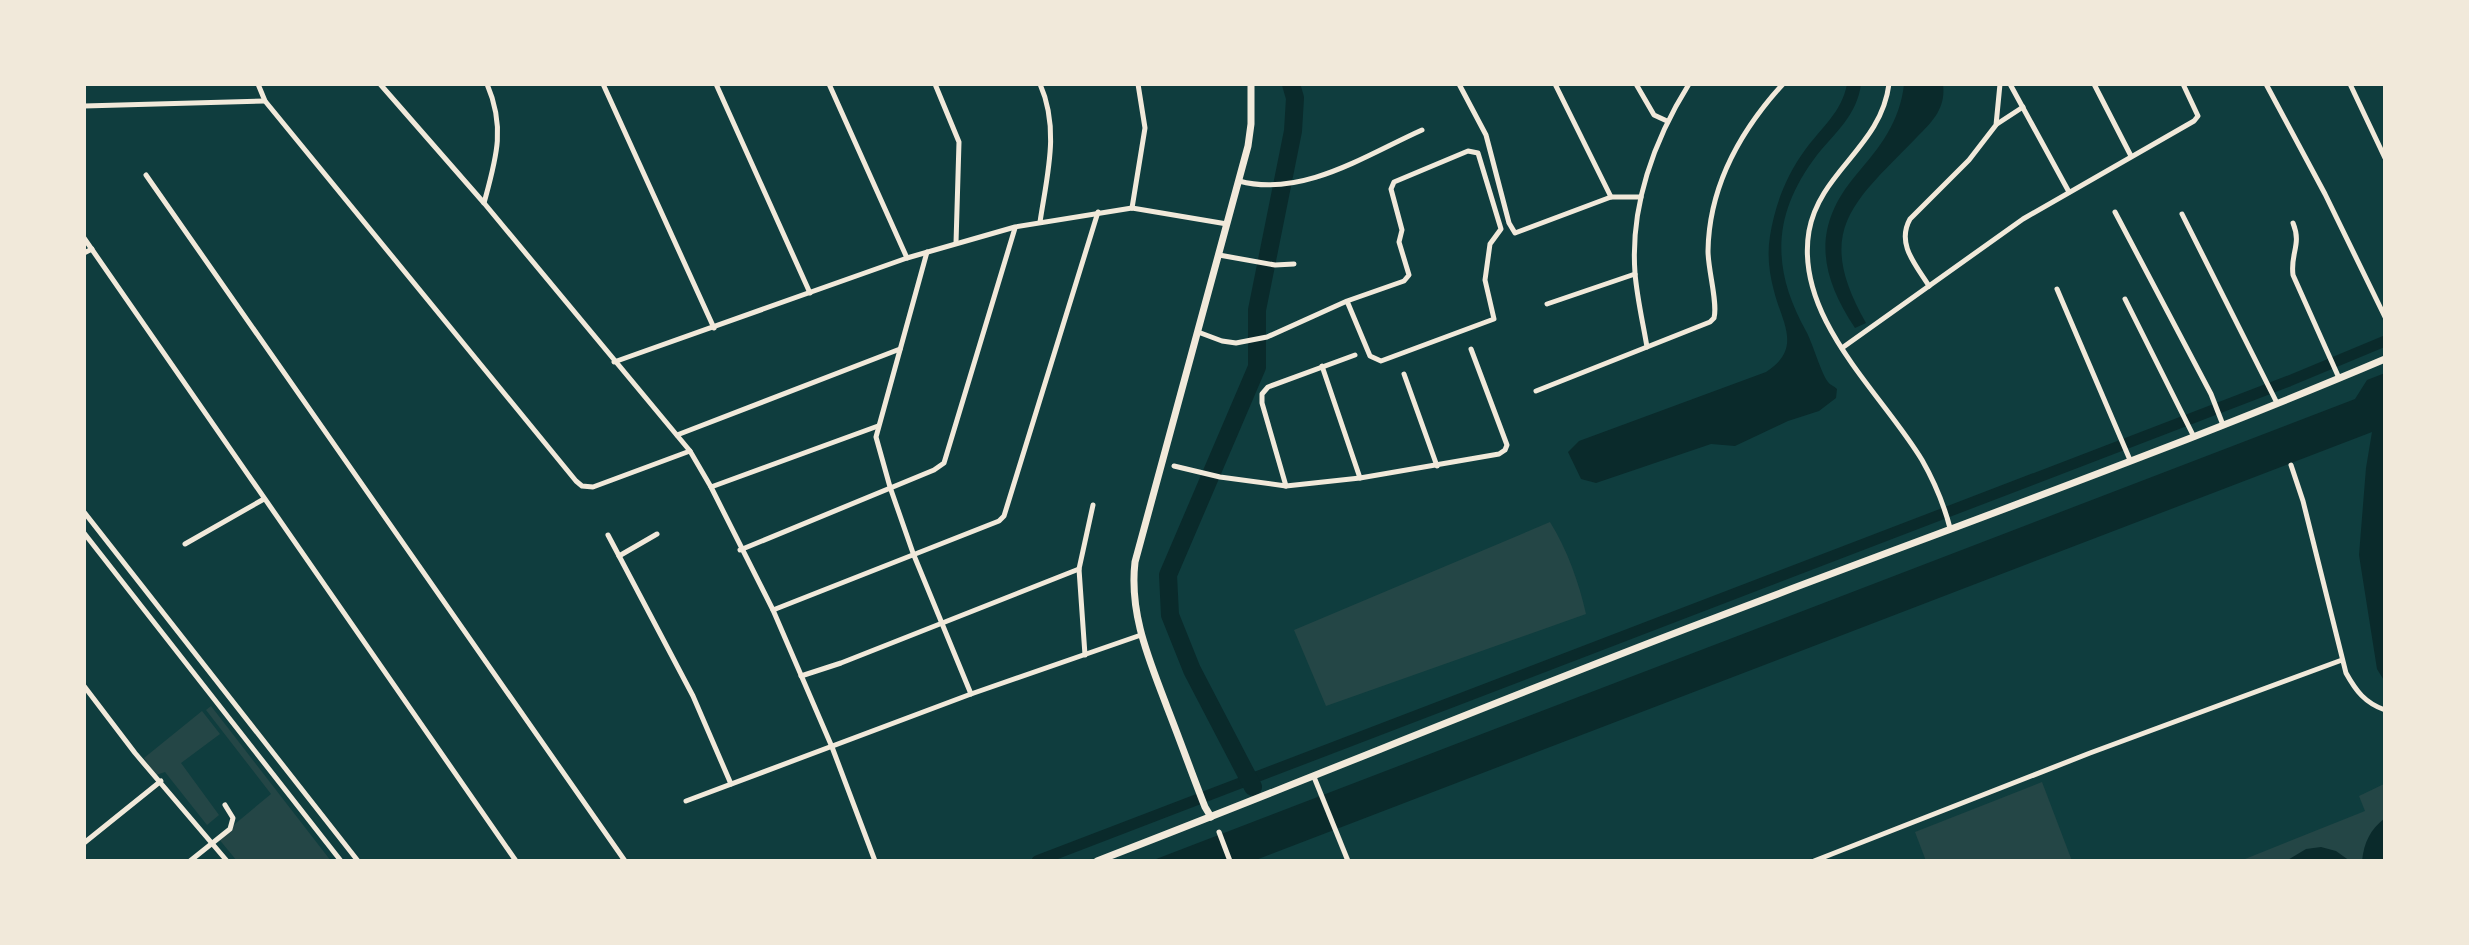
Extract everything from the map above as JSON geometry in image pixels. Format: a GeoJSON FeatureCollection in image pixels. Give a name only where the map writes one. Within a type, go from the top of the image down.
{"type":"FeatureCollection","features":[{"type":"Feature","properties":{"kind":"main road"},"geometry":{"type":"LineString","coordinates":[[1211,817],[1141,635],[1133,595],[1135,562],[1239,181],[1251,124],[1251,84]]}},
{"type":"Feature","properties":{"kind":"main road"},"geometry":{"type":"LineString","coordinates":[[1097,861],[1642,645],[2223,426],[2385,359]]}},
{"type":"Feature","properties":{"kind":"street"},"geometry":{"type":"LineString","coordinates":[[258,84],[265,101],[576,481],[582,486],[593,487],[690,451]]}},
{"type":"Feature","properties":{"kind":"street"},"geometry":{"type":"LineString","coordinates":[[380,84],[484,203],[690,451],[773,610],[832,747],[875,861]]}},
{"type":"Feature","properties":{"kind":"street"},"geometry":{"type":"LineString","coordinates":[[484,203],[498,152],[497,115],[487,84]]}},
{"type":"Feature","properties":{"kind":"street"},"geometry":{"type":"LineString","coordinates":[[603,84],[714,328]]}},
{"type":"Feature","properties":{"kind":"street"},"geometry":{"type":"LineString","coordinates":[[716,84],[810,293]]}},
{"type":"Feature","properties":{"kind":"street"},"geometry":{"type":"LineString","coordinates":[[829,84],[907,258]]}},
{"type":"Feature","properties":{"kind":"street"},"geometry":{"type":"LineString","coordinates":[[935,84],[959,142],[956,243]]}},
{"type":"Feature","properties":{"kind":"street"},"geometry":{"type":"LineString","coordinates":[[1040,84],[1048,105],[1051,134],[1040,222]]}},
{"type":"Feature","properties":{"kind":"street"},"geometry":{"type":"LineString","coordinates":[[1132,208],[1145,128],[1138,84]]}},
{"type":"Feature","properties":{"kind":"street"},"geometry":{"type":"LineString","coordinates":[[1459,84],[1486,135],[1509,223],[1515,233],[1611,197],[1641,197]]}},
{"type":"Feature","properties":{"kind":"street"},"geometry":{"type":"LineString","coordinates":[[1555,84],[1611,197]]}},
{"type":"Feature","properties":{"kind":"street"},"geometry":{"type":"LineString","coordinates":[[1636,84],[1654,115],[1667,121]]}},
{"type":"Feature","properties":{"kind":"street"},"geometry":{"type":"LineString","coordinates":[[1647,347],[1635,274],[1634,248],[1641,197],[1648,169],[1667,121],[1689,84]]}},
{"type":"Feature","properties":{"kind":"street"},"geometry":{"type":"LineString","coordinates":[[1536,391],[1714,318],[1708,247],[1711,218],[1727,166],[1742,138],[1783,84]]}},
{"type":"Feature","properties":{"kind":"street"},"geometry":{"type":"LineString","coordinates":[[1889,84],[1886,104],[1867,140],[1826,189],[1809,233],[1809,271],[1813,291],[1826,322],[1922,461],[1940,497],[1950,528]]}},
{"type":"Feature","properties":{"kind":"street"},"geometry":{"type":"LineString","coordinates":[[1996,125],[2000,84]]}},
{"type":"Feature","properties":{"kind":"street"},"geometry":{"type":"LineString","coordinates":[[2010,84],[2069,192]]}},
{"type":"Feature","properties":{"kind":"street"},"geometry":{"type":"LineString","coordinates":[[2094,84],[2131,156]]}},
{"type":"Feature","properties":{"kind":"street"},"geometry":{"type":"LineString","coordinates":[[1842,348],[2023,219],[2194,121],[2198,116],[2183,84]]}},
{"type":"Feature","properties":{"kind":"street"},"geometry":{"type":"LineString","coordinates":[[2266,84],[2325,194],[2385,317]]}},
{"type":"Feature","properties":{"kind":"street"},"geometry":{"type":"LineString","coordinates":[[2350,84],[2385,158]]}},
{"type":"Feature","properties":{"kind":"street"},"geometry":{"type":"LineString","coordinates":[[84,106],[265,101]]}},
{"type":"Feature","properties":{"kind":"street"},"geometry":{"type":"LineString","coordinates":[[1929,286],[1907,249],[1905,228],[1910,219],[1969,160],[1996,125],[2023,107]]}},
{"type":"Feature","properties":{"kind":"street"},"geometry":{"type":"LineString","coordinates":[[1239,181],[1259,186],[1292,184],[1319,177],[1422,130]]}},
{"type":"Feature","properties":{"kind":"street"},"geometry":{"type":"LineString","coordinates":[[1197,332],[1236,343],[1267,337],[1347,301],[1404,281],[1409,275],[1399,242],[1402,230],[1391,189],[1394,182],[1468,151],[1478,153],[1501,229],[1490,244],[1485,280],[1494,319],[1381,361],[1370,356],[1347,301]]}},
{"type":"Feature","properties":{"kind":"street"},"geometry":{"type":"LineString","coordinates":[[146,175],[625,861]]}},
{"type":"Feature","properties":{"kind":"street"},"geometry":{"type":"LineString","coordinates":[[614,362],[907,258],[1015,227],[1132,208],[1228,224]]}},
{"type":"Feature","properties":{"kind":"street"},"geometry":{"type":"LineString","coordinates":[[773,610],[999,521],[1004,516],[1098,212]]}},
{"type":"Feature","properties":{"kind":"street"},"geometry":{"type":"LineString","coordinates":[[2115,212],[2211,394],[2223,426]]}},
{"type":"Feature","properties":{"kind":"street"},"geometry":{"type":"LineString","coordinates":[[2182,214],[2277,404]]}},
{"type":"Feature","properties":{"kind":"street"},"geometry":{"type":"LineString","coordinates":[[2293,223],[2298,237],[2293,275],[2339,378]]}},
{"type":"Feature","properties":{"kind":"street"},"geometry":{"type":"LineString","coordinates":[[740,550],[934,470],[944,463],[1015,227]]}},
{"type":"Feature","properties":{"kind":"street"},"geometry":{"type":"LineString","coordinates":[[84,238],[516,861]]}},
{"type":"Feature","properties":{"kind":"street"},"geometry":{"type":"LineString","coordinates":[[84,253],[92,249]]}},
{"type":"Feature","properties":{"kind":"street"},"geometry":{"type":"LineString","coordinates":[[928,251],[876,437],[913,553],[971,694]]}},
{"type":"Feature","properties":{"kind":"street"},"geometry":{"type":"LineString","coordinates":[[1219,255],[1275,265],[1294,264]]}},
{"type":"Feature","properties":{"kind":"street"},"geometry":{"type":"LineString","coordinates":[[1547,304],[1635,274]]}},
{"type":"Feature","properties":{"kind":"street"},"geometry":{"type":"LineString","coordinates":[[2057,289],[2130,460]]}},
{"type":"Feature","properties":{"kind":"street"},"geometry":{"type":"LineString","coordinates":[[2125,299],[2194,437]]}},
{"type":"Feature","properties":{"kind":"street"},"geometry":{"type":"LineString","coordinates":[[677,435],[900,349]]}},
{"type":"Feature","properties":{"kind":"street"},"geometry":{"type":"LineString","coordinates":[[1174,466],[1220,477],[1286,486],[1360,478],[1499,454],[1507,445],[1471,349]]}},
{"type":"Feature","properties":{"kind":"street"},"geometry":{"type":"LineString","coordinates":[[1286,486],[1262,394],[1268,387],[1355,355]]}},
{"type":"Feature","properties":{"kind":"street"},"geometry":{"type":"LineString","coordinates":[[1322,366],[1360,478]]}},
{"type":"Feature","properties":{"kind":"street"},"geometry":{"type":"LineString","coordinates":[[1404,374],[1437,466]]}},
{"type":"Feature","properties":{"kind":"street"},"geometry":{"type":"LineString","coordinates":[[711,487],[878,426]]}},
{"type":"Feature","properties":{"kind":"street"},"geometry":{"type":"LineString","coordinates":[[2291,465],[2303,501],[2342,660],[2357,692],[2370,704],[2385,710]]}},
{"type":"Feature","properties":{"kind":"street"},"geometry":{"type":"LineString","coordinates":[[185,544],[264,499]]}},
{"type":"Feature","properties":{"kind":"street"},"geometry":{"type":"LineString","coordinates":[[1085,655],[1079,569],[1093,505]]}},
{"type":"Feature","properties":{"kind":"street"},"geometry":{"type":"LineString","coordinates":[[84,512],[358,861]]}},
{"type":"Feature","properties":{"kind":"street"},"geometry":{"type":"LineString","coordinates":[[84,533],[341,861]]}},
{"type":"Feature","properties":{"kind":"street"},"geometry":{"type":"LineString","coordinates":[[619,556],[657,534]]}},
{"type":"Feature","properties":{"kind":"street"},"geometry":{"type":"LineString","coordinates":[[608,535],[693,696],[731,784]]}},
{"type":"Feature","properties":{"kind":"street"},"geometry":{"type":"LineString","coordinates":[[801,676],[1079,569]]}},
{"type":"Feature","properties":{"kind":"street"},"geometry":{"type":"LineString","coordinates":[[686,801],[971,694],[1141,635]]}},
{"type":"Feature","properties":{"kind":"street"},"geometry":{"type":"LineString","coordinates":[[1814,861],[2090,753],[2342,660]]}},
{"type":"Feature","properties":{"kind":"street"},"geometry":{"type":"LineString","coordinates":[[84,686],[227,861]]}},
{"type":"Feature","properties":{"kind":"street"},"geometry":{"type":"LineString","coordinates":[[1314,777],[1348,861]]}},
{"type":"Feature","properties":{"kind":"street"},"geometry":{"type":"LineString","coordinates":[[84,843],[161,781]]}},
{"type":"Feature","properties":{"kind":"street"},"geometry":{"type":"LineString","coordinates":[[190,861],[230,829],[233,818],[225,805]]}},
{"type":"Feature","properties":{"kind":"street"},"geometry":{"type":"LineString","coordinates":[[1219,832],[1230,861]]}},
{"type":"Feature","properties":{"kind":"shaded area"},"geometry":{"type":"Polygon","coordinates":[[[1847,84],[1861,84],[1855,105],[1802,177],[1791,199],[1782,242],[1782,263],[1787,285],[1825,378],[1837,389],[1836,398],[1819,411],[1788,421],[1735,446],[1711,444],[1596,483],[1581,479],[1568,452],[1579,441],[1766,372],[1784,354],[1787,334],[1769,264],[1772,224],[1792,170],[1836,111],[1847,84]]]}},
{"type":"Feature","properties":{"kind":"shaded area"},"geometry":{"type":"Polygon","coordinates":[[[1904,84],[1943,84],[1942,100],[1933,120],[1875,181],[1848,220],[1842,241],[1843,264],[1850,291],[1866,323],[1855,328],[1834,289],[1828,270],[1827,233],[1842,195],[1881,144],[1893,122],[1904,84]]]}},
{"type":"Feature","properties":{"kind":"shaded area"},"geometry":{"type":"Polygon","coordinates":[[[2385,373],[2385,682],[2377,669],[2359,555],[2372,432],[1253,861],[1151,861],[2355,399],[2367,380],[2385,373]]]}},
{"type":"Feature","properties":{"kind":"shaded area"},"geometry":{"type":"Polygon","coordinates":[[[1550,522],[1572,566],[1586,614],[1326,706],[1294,630],[1550,522]]]}},
{"type":"Feature","properties":{"kind":"shaded area"},"geometry":{"type":"Polygon","coordinates":[[[211,706],[331,861],[237,861],[218,838],[271,794],[206,710],[211,706]]]}},
{"type":"Feature","properties":{"kind":"shaded area"},"geometry":{"type":"Polygon","coordinates":[[[202,711],[220,734],[181,763],[219,815],[207,825],[165,772],[156,775],[144,758],[202,711]]]}},
{"type":"Feature","properties":{"kind":"shaded area"},"geometry":{"type":"Polygon","coordinates":[[[2384,766],[2385,861],[2240,861],[2365,811],[2359,796],[2384,784],[2384,766]]]}},
{"type":"Feature","properties":{"kind":"shaded area"},"geometry":{"type":"Polygon","coordinates":[[[2042,782],[2072,861],[1926,861],[1915,832],[2042,782]]]}},
{"type":"Feature","properties":{"kind":"shaded area"},"geometry":{"type":"Polygon","coordinates":[[[2385,818],[2385,861],[2362,861],[2369,837],[2385,818]]]}},
{"type":"Feature","properties":{"kind":"shaded area"},"geometry":{"type":"Polygon","coordinates":[[[2321,847],[2336,851],[2350,861],[2286,861],[2306,849],[2321,847]]]}},
{"type":"Feature","properties":{"kind":"waterway"},"geometry":{"type":"LineString","coordinates":[[1253,787],[1192,670],[1170,615],[1168,575],[1257,367],[1257,310],[1293,131],[1295,98],[1291,84]]}},
{"type":"Feature","properties":{"kind":"waterway"},"geometry":{"type":"LineString","coordinates":[[1037,861],[2289,381],[2385,341]]}}]}
